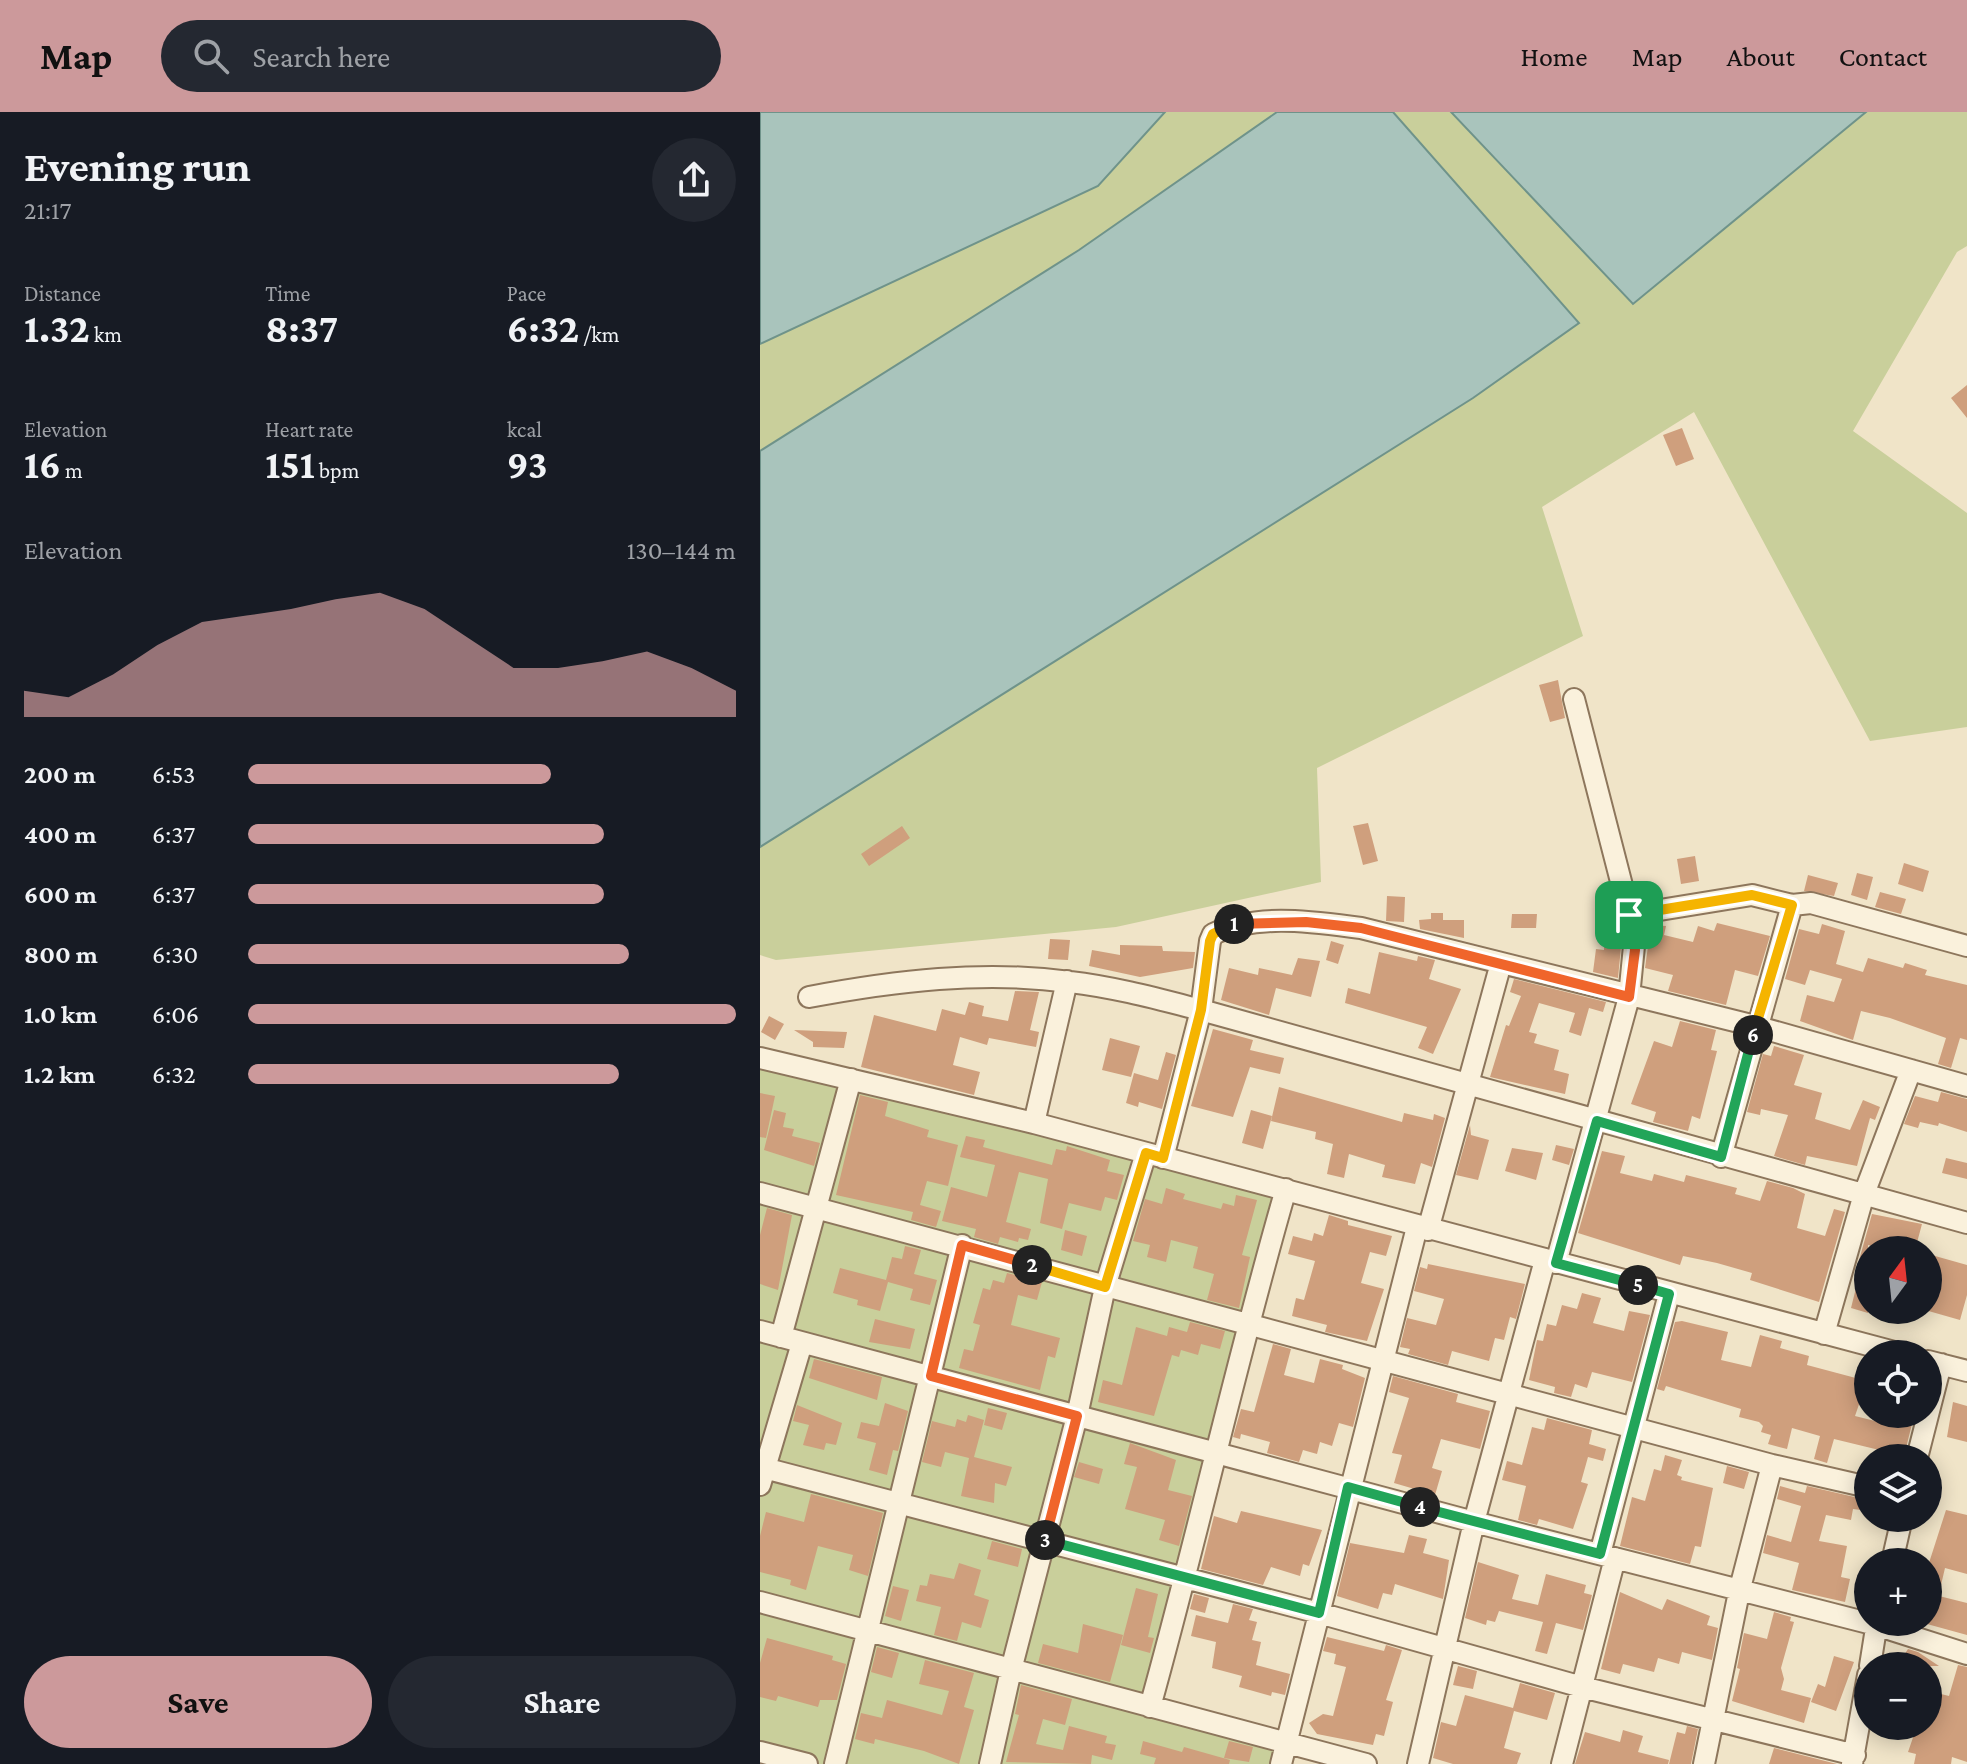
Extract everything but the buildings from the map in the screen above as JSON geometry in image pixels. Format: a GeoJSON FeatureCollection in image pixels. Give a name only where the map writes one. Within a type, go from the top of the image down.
{"type":"FeatureCollection","features":[{"type":"Feature","properties":{"kind":"street"},"geometry":{"type":"LineString","coordinates":[[1418,1764],[1474,1522],[1509,1392],[1597,1121],[1629,997],[1635,950],[1629,915],[1574,699]]}},
{"type":"Feature","properties":{"kind":"street"},"geometry":{"type":"LineString","coordinates":[[1629,915],[1752,895],[1792,905],[1811,903],[1967,946]]}},
{"type":"Feature","properties":{"kind":"street"},"geometry":{"type":"LineString","coordinates":[[1721,1157],[1755,1026],[1792,905]]}},
{"type":"Feature","properties":{"kind":"street"},"geometry":{"type":"LineString","coordinates":[[990,1764],[1011,1670],[1077,1416],[1105,1287],[1154,1155],[1201,1010],[1213,934],[1233,924],[1306,922],[1361,928],[1755,1026],[1967,1086]]}},
{"type":"Feature","properties":{"kind":"street"},"geometry":{"type":"LineString","coordinates":[[1281,1764],[1382,1360],[1469,1085],[1501,963]]}},
{"type":"Feature","properties":{"kind":"street"},"geometry":{"type":"LineString","coordinates":[[809,997],[872,985],[962,978],[1067,981],[1201,1010],[1967,1223]]}},
{"type":"Feature","properties":{"kind":"street"},"geometry":{"type":"LineString","coordinates":[[1034,1123],[1067,981]]}},
{"type":"Feature","properties":{"kind":"street"},"geometry":{"type":"LineString","coordinates":[[760,1058],[1034,1123],[1854,1342]]}},
{"type":"Feature","properties":{"kind":"street"},"geometry":{"type":"LineString","coordinates":[[1824,1334],[1864,1194],[1911,1070]]}},
{"type":"Feature","properties":{"kind":"street"},"geometry":{"type":"LineString","coordinates":[[781,1337],[851,1079]]}},
{"type":"Feature","properties":{"kind":"street"},"geometry":{"type":"LineString","coordinates":[[1150,1707],[1186,1579],[1247,1323],[1286,1189]]}},
{"type":"Feature","properties":{"kind":"street"},"geometry":{"type":"LineString","coordinates":[[760,1193],[1772,1465],[1854,1484]]}},
{"type":"Feature","properties":{"kind":"street"},"geometry":{"type":"LineString","coordinates":[[835,1764],[962,1245]]}},
{"type":"Feature","properties":{"kind":"street"},"geometry":{"type":"LineString","coordinates":[[1562,1764],[1582,1687],[1634,1427],[1669,1294]]}},
{"type":"Feature","properties":{"kind":"street"},"geometry":{"type":"LineString","coordinates":[[760,1331],[1739,1592],[1854,1619]]}},
{"type":"Feature","properties":{"kind":"street"},"geometry":{"type":"LineString","coordinates":[[802,1343],[762,1473],[1045,1541],[1853,1759]]}},
{"type":"Feature","properties":{"kind":"street"},"geometry":{"type":"LineString","coordinates":[[1942,1364],[1967,1371]]}},
{"type":"Feature","properties":{"kind":"street"},"geometry":{"type":"LineString","coordinates":[[1704,1764],[1739,1592],[1772,1465]]}},
{"type":"Feature","properties":{"kind":"street"},"geometry":{"type":"LineString","coordinates":[[760,1602],[1366,1764]]}},
{"type":"Feature","properties":{"kind":"street"},"geometry":{"type":"LineString","coordinates":[[1913,1636],[1967,1654]]}},
{"type":"Feature","properties":{"kind":"street"},"geometry":{"type":"LineString","coordinates":[[760,1752],[807,1764]]}},
{"type":"Feature","properties":{"kind":"green space"},"geometry":{"type":"Polygon","coordinates":[[[1165,112],[1967,112],[1967,246],[1957,252],[1853,431],[1967,513],[1967,727],[1870,741],[1694,412],[1542,507],[1583,636],[1317,768],[1321,882],[1116,927],[776,960],[760,955],[760,344],[1098,186],[1165,112]]]}},
{"type":"Feature","properties":{"kind":"green space"},"geometry":{"type":"Polygon","coordinates":[[[760,1068],[1280,1191],[1155,1706],[1280,1746],[1276,1764],[760,1764],[760,1068]]]}},
{"type":"Feature","properties":{"kind":"water"},"geometry":{"type":"Polygon","coordinates":[[[760,112],[1165,112],[1098,186],[760,344],[760,112]]]}},
{"type":"Feature","properties":{"kind":"water"},"geometry":{"type":"Polygon","coordinates":[[[1277,112],[1393,112],[1579,323],[1473,398],[760,847],[760,451],[1079,250],[1277,112]]]}},
{"type":"Feature","properties":{"kind":"water"},"geometry":{"type":"Polygon","coordinates":[[[1451,112],[1866,112],[1633,304],[1451,112]]]}},
{"type":"Feature","properties":{"kind":"route"},"geometry":{"type":"LineString","coordinates":[[1752,895],[1792,905],[1755,1026],[1721,1157],[1597,1121],[1556,1263],[1669,1294],[1600,1554],[1348,1487],[1319,1613],[1045,1541],[1077,1416],[931,1376],[962,1245],[1105,1287],[1146,1153],[1163,1158],[1201,1010],[1213,934],[1233,924],[1306,922],[1361,928],[1629,997],[1635,936],[1629,915],[1752,895]]}}]}
